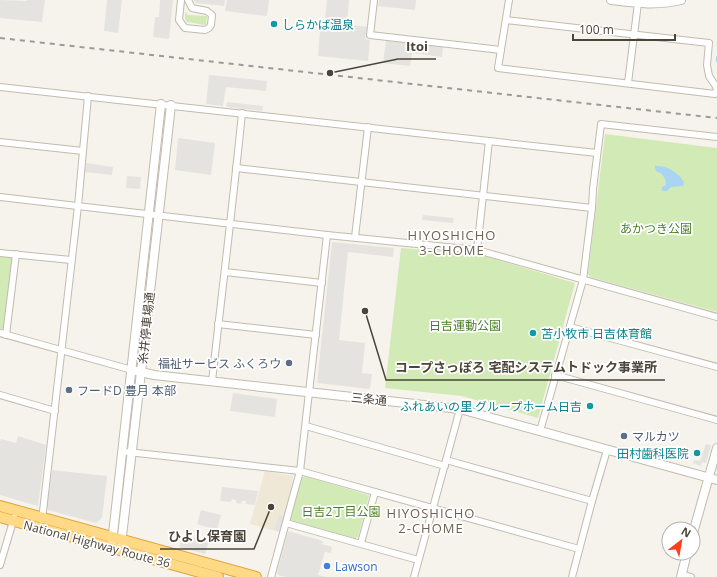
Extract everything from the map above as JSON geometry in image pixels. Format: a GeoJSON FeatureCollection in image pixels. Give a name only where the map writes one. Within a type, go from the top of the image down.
{"type":"FeatureCollection","features":[{"type":"Feature","properties":{"kind":"highway","name":"National Highway Route 36"},"geometry":{"type":"LineString","coordinates":[[0,506],[15,516],[42,524],[116,544],[256,577]]}},
{"type":"Feature","properties":{"kind":"highway","name":"National Highway Route 36"},"geometry":{"type":"LineString","coordinates":[[0,517],[15,516]]}},
{"type":"Feature","properties":{"kind":"highway","name":"National Highway Route 36"},"geometry":{"type":"LineString","coordinates":[[116,544],[218,577]]}},
{"type":"Feature","properties":{"kind":"street"},"geometry":{"type":"LineString","coordinates":[[181,0],[179,20],[185,28],[205,30],[209,28],[211,25],[212,15],[208,11],[192,8],[188,0]]}},
{"type":"Feature","properties":{"kind":"street"},"geometry":{"type":"LineString","coordinates":[[374,0],[370,35],[501,50]]}},
{"type":"Feature","properties":{"kind":"street"},"geometry":{"type":"LineString","coordinates":[[506,20],[709,43],[707,65],[709,76],[717,88],[715,94],[498,68],[509,0]]}},
{"type":"Feature","properties":{"kind":"street"},"geometry":{"type":"LineString","coordinates":[[610,0],[653,4],[681,0]]}},
{"type":"Feature","properties":{"kind":"street"},"geometry":{"type":"LineString","coordinates":[[628,83],[638,3]]}},
{"type":"Feature","properties":{"kind":"street"},"geometry":{"type":"LineString","coordinates":[[0,87],[597,153]]}},
{"type":"Feature","properties":{"kind":"street"},"geometry":{"type":"LineString","coordinates":[[42,524],[78,206],[88,96]]}},
{"type":"Feature","properties":{"kind":"street","name":"糸井停車場通"},"geometry":{"type":"LineString","coordinates":[[116,544],[122,451],[161,104]]}},
{"type":"Feature","properties":{"kind":"street","name":"糸井停車場通"},"geometry":{"type":"LineString","coordinates":[[116,544],[131,452],[171,105]]}},
{"type":"Feature","properties":{"kind":"street"},"geometry":{"type":"LineString","coordinates":[[212,381],[242,114]]}},
{"type":"Feature","properties":{"kind":"street"},"geometry":{"type":"LineString","coordinates":[[540,431],[583,280],[601,124],[717,137]]}},
{"type":"Feature","properties":{"kind":"street"},"geometry":{"type":"LineString","coordinates":[[355,237],[368,127]]}},
{"type":"Feature","properties":{"kind":"street"},"geometry":{"type":"LineString","coordinates":[[477,250],[489,141]]}},
{"type":"Feature","properties":{"kind":"street"},"geometry":{"type":"LineString","coordinates":[[0,142],[83,151]]}},
{"type":"Feature","properties":{"kind":"street"},"geometry":{"type":"LineString","coordinates":[[236,168],[592,208]]}},
{"type":"Feature","properties":{"kind":"street"},"geometry":{"type":"LineString","coordinates":[[0,197],[327,235],[477,250],[717,317]]}},
{"type":"Feature","properties":{"kind":"street"},"geometry":{"type":"LineString","coordinates":[[271,577],[300,471],[327,235]]}},
{"type":"Feature","properties":{"kind":"street"},"geometry":{"type":"LineString","coordinates":[[0,253],[71,260]]}},
{"type":"Feature","properties":{"kind":"street"},"geometry":{"type":"LineString","coordinates":[[16,254],[3,334],[132,370]]}},
{"type":"Feature","properties":{"kind":"street"},"geometry":{"type":"LineString","coordinates":[[225,272],[322,283]]}},
{"type":"Feature","properties":{"kind":"street"},"geometry":{"type":"LineString","coordinates":[[218,324],[316,335]]}},
{"type":"Feature","properties":{"kind":"street"},"geometry":{"type":"LineString","coordinates":[[570,327],[717,367]]}},
{"type":"Feature","properties":{"kind":"street","name":"三条通"},"geometry":{"type":"LineString","coordinates":[[132,370],[154,375],[460,410],[713,479]]}},
{"type":"Feature","properties":{"kind":"street"},"geometry":{"type":"LineString","coordinates":[[556,375],[717,420]]}},
{"type":"Feature","properties":{"kind":"street"},"geometry":{"type":"LineString","coordinates":[[0,395],[55,411]]}},
{"type":"Feature","properties":{"kind":"street"},"geometry":{"type":"LineString","coordinates":[[414,577],[460,410]]}},
{"type":"Feature","properties":{"kind":"street"},"geometry":{"type":"LineString","coordinates":[[306,426],[592,501]]}},
{"type":"Feature","properties":{"kind":"street"},"geometry":{"type":"LineString","coordinates":[[697,521],[713,479],[717,448]]}},
{"type":"Feature","properties":{"kind":"street"},"geometry":{"type":"LineString","coordinates":[[572,577],[607,450]]}},
{"type":"Feature","properties":{"kind":"street"},"geometry":{"type":"LineString","coordinates":[[122,451],[300,471],[579,549]]}},
{"type":"Feature","properties":{"kind":"street"},"geometry":{"type":"LineString","coordinates":[[361,543],[375,492]]}},
{"type":"Feature","properties":{"kind":"street"},"geometry":{"type":"LineString","coordinates":[[0,565],[15,516]]}},
{"type":"Feature","properties":{"kind":"street"},"geometry":{"type":"LineString","coordinates":[[286,523],[418,560]]}},
{"type":"Feature","properties":{"kind":"street"},"geometry":{"type":"LineString","coordinates":[[685,561],[681,576],[691,577]]}},
{"type":"Feature","properties":{"kind":"shaded area"},"geometry":{"type":"Polygon","coordinates":[[[0,0],[45,0],[42,22],[0,18],[0,0]]]}},
{"type":"Feature","properties":{"kind":"shaded area"},"geometry":{"type":"Polygon","coordinates":[[[107,0],[122,0],[118,33],[104,31],[107,0]]]}},
{"type":"Feature","properties":{"kind":"shaded area"},"geometry":{"type":"Polygon","coordinates":[[[160,0],[173,0],[169,39],[153,37],[155,17],[159,17],[160,0]]]}},
{"type":"Feature","properties":{"kind":"shaded area"},"geometry":{"type":"Polygon","coordinates":[[[194,0],[225,0],[224,6],[196,3],[194,0]]]}},
{"type":"Feature","properties":{"kind":"shaded area"},"geometry":{"type":"Polygon","coordinates":[[[227,0],[269,0],[267,16],[225,11],[227,0]]]}},
{"type":"Feature","properties":{"kind":"shaded area"},"geometry":{"type":"Polygon","coordinates":[[[327,0],[349,0],[347,24],[367,27],[365,39],[370,40],[368,61],[318,56],[320,29],[324,30],[327,0]]]}},
{"type":"Feature","properties":{"kind":"shaded area"},"geometry":{"type":"Polygon","coordinates":[[[379,0],[416,0],[415,10],[378,6],[379,0]]]}},
{"type":"Feature","properties":{"kind":"shaded area"},"geometry":{"type":"Polygon","coordinates":[[[386,41],[443,47],[442,57],[412,53],[410,66],[383,63],[386,41]]]}},
{"type":"Feature","properties":{"kind":"shaded area"},"geometry":{"type":"Polygon","coordinates":[[[209,75],[267,81],[266,91],[226,87],[223,106],[206,104],[209,75]]]}},
{"type":"Feature","properties":{"kind":"shaded area"},"geometry":{"type":"Polygon","coordinates":[[[227,102],[263,106],[262,111],[226,107],[227,102]]]}},
{"type":"Feature","properties":{"kind":"shaded area"},"geometry":{"type":"Polygon","coordinates":[[[178,138],[215,143],[211,175],[175,170],[178,138]]]}},
{"type":"Feature","properties":{"kind":"shaded area"},"geometry":{"type":"Polygon","coordinates":[[[86,163],[113,167],[112,175],[85,172],[86,163]]]}},
{"type":"Feature","properties":{"kind":"shaded area"},"geometry":{"type":"Polygon","coordinates":[[[127,176],[141,177],[140,189],[126,188],[127,176]]]}},
{"type":"Feature","properties":{"kind":"shaded area"},"geometry":{"type":"Polygon","coordinates":[[[423,215],[454,218],[453,223],[422,220],[423,215]]]}},
{"type":"Feature","properties":{"kind":"shaded area"},"geometry":{"type":"Polygon","coordinates":[[[332,242],[394,248],[393,257],[348,252],[339,340],[365,343],[362,373],[372,374],[370,389],[317,383],[332,242]]]}},
{"type":"Feature","properties":{"kind":"shaded area"},"geometry":{"type":"Polygon","coordinates":[[[233,393],[277,399],[275,417],[230,411],[233,393]]]}},
{"type":"Feature","properties":{"kind":"shaded area"},"geometry":{"type":"Polygon","coordinates":[[[18,436],[46,445],[38,506],[0,495],[0,442],[1,439],[16,443],[18,436]]]}},
{"type":"Feature","properties":{"kind":"shaded area"},"geometry":{"type":"Polygon","coordinates":[[[706,444],[711,445],[706,463],[702,462],[701,466],[693,463],[694,460],[700,461],[706,444]]]}},
{"type":"Feature","properties":{"kind":"shaded area"},"geometry":{"type":"Polygon","coordinates":[[[52,470],[107,476],[102,518],[96,523],[48,510],[52,470]]]}},
{"type":"Feature","properties":{"kind":"shaded area"},"geometry":{"type":"Polygon","coordinates":[[[265,471],[293,476],[291,490],[280,532],[250,524],[265,471]]]}},
{"type":"Feature","properties":{"kind":"shaded area"},"geometry":{"type":"Polygon","coordinates":[[[222,487],[258,491],[255,505],[246,504],[246,501],[242,501],[241,504],[236,503],[236,500],[232,499],[231,502],[220,501],[222,487]]]}},
{"type":"Feature","properties":{"kind":"shaded area"},"geometry":{"type":"Polygon","coordinates":[[[201,510],[221,515],[217,530],[197,524],[201,510]]]}},
{"type":"Feature","properties":{"kind":"shaded area"},"geometry":{"type":"Polygon","coordinates":[[[279,515],[284,516],[280,532],[274,530],[279,515]]]}},
{"type":"Feature","properties":{"kind":"shaded area"},"geometry":{"type":"Polygon","coordinates":[[[288,531],[323,541],[322,544],[332,547],[331,553],[325,552],[318,575],[326,577],[286,577],[278,575],[277,572],[288,531]]]}},
{"type":"Feature","properties":{"kind":"shaded area"},"geometry":{"type":"Polygon","coordinates":[[[194,537],[209,541],[205,554],[179,547],[182,540],[192,542],[194,537]]]}},
{"type":"Feature","properties":{"kind":"green space"},"geometry":{"type":"Polygon","coordinates":[[[185,12],[188,15],[207,16],[206,25],[187,22],[185,19],[185,12]]]}},
{"type":"Feature","properties":{"kind":"green space","name":"あかつき公園"},"geometry":{"type":"Polygon","coordinates":[[[605,134],[717,148],[717,312],[590,277],[588,274],[605,134]]]}},
{"type":"Feature","properties":{"kind":"green space","name":"日吉運動公園"},"geometry":{"type":"Polygon","coordinates":[[[401,248],[478,254],[575,283],[538,418],[462,396],[385,388],[401,248]]]}},
{"type":"Feature","properties":{"kind":"green space"},"geometry":{"type":"Polygon","coordinates":[[[0,255],[10,256],[12,259],[4,328],[1,329],[0,329],[0,255]]]}},
{"type":"Feature","properties":{"kind":"green space","name":"日吉2丁目公園"},"geometry":{"type":"Polygon","coordinates":[[[304,476],[369,496],[358,537],[355,539],[292,521],[291,518],[302,478],[304,476]]]}},
{"type":"Feature","properties":{"kind":"water"},"geometry":{"type":"Polygon","coordinates":[[[655,166],[665,167],[673,171],[683,181],[683,186],[671,187],[667,191],[663,191],[662,187],[666,185],[664,177],[657,172],[655,166]]]}},
{"type":"Feature","properties":{"kind":"railway"},"geometry":{"type":"LineString","coordinates":[[0,38],[717,118]]}},
{"type":"Feature","properties":{"kind":"place","name":"しらかば温泉"},"geometry":{"type":"Point","coordinates":[274,24]}},
{"type":"Feature","properties":{"kind":"place","name":"Itoi"},"geometry":{"type":"Point","coordinates":[330,73]}},
{"type":"Feature","properties":{"kind":"place","name":"コープさっぽろ 宅配システムトドック事業所"},"geometry":{"type":"Point","coordinates":[365,311]}},
{"type":"Feature","properties":{"kind":"place","name":"苫小牧市 日吉体育館"},"geometry":{"type":"Point","coordinates":[533,333]}},
{"type":"Feature","properties":{"kind":"place","name":"福祉サービス ふくろウ"},"geometry":{"type":"Point","coordinates":[289,363]}},
{"type":"Feature","properties":{"kind":"place","name":"フードD 豊月 本部"},"geometry":{"type":"Point","coordinates":[69,390]}},
{"type":"Feature","properties":{"kind":"place","name":"ふれあいの里 グループホーム日吉"},"geometry":{"type":"Point","coordinates":[590,406]}},
{"type":"Feature","properties":{"kind":"place","name":"マルカツ"},"geometry":{"type":"Point","coordinates":[624,436]}},
{"type":"Feature","properties":{"kind":"place","name":"田村歯科医院"},"geometry":{"type":"Point","coordinates":[697,453]}},
{"type":"Feature","properties":{"kind":"place","name":"ひよし保育園"},"geometry":{"type":"Point","coordinates":[271,507]}},
{"type":"Feature","properties":{"kind":"place","name":"Lawson"},"geometry":{"type":"Point","coordinates":[327,566]}},
{"type":"Feature","properties":{"kind":"district","name":"HIYOSHICHO 3-CHOME"},"geometry":{"type":"Point","coordinates":[452,242]}},
{"type":"Feature","properties":{"kind":"district","name":"HIYOSHICHO 2-CHOME"},"geometry":{"type":"Point","coordinates":[431,520]}}]}
